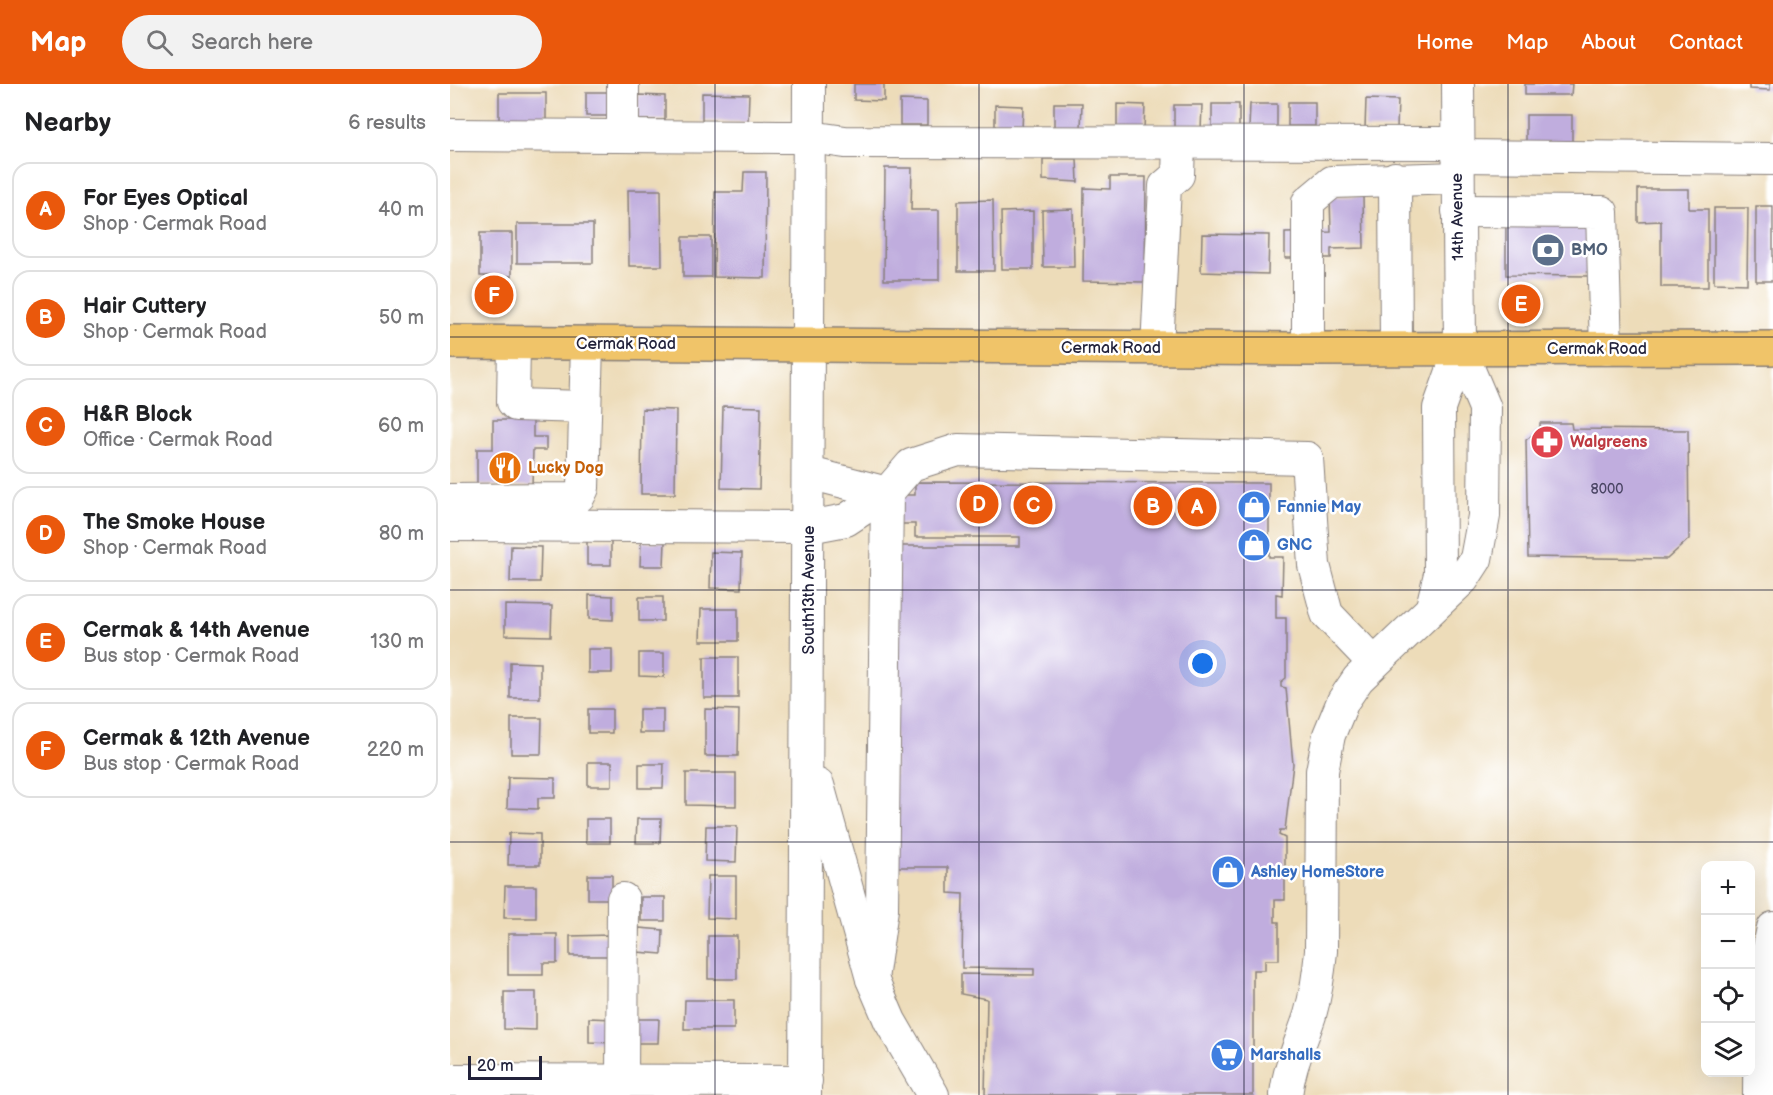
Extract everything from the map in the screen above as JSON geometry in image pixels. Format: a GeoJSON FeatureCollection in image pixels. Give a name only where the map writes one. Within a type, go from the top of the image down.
{"type":"FeatureCollection","features":[{"type":"Feature","properties":{"kind":"main road","name":"Cermak Road"},"geometry":{"type":"LineString","coordinates":[[450,342],[1308,349],[1773,348]]}},
{"type":"Feature","properties":{"kind":"street"},"geometry":{"type":"LineString","coordinates":[[623,84],[623,136]]}},
{"type":"Feature","properties":{"kind":"street","name":"South13th Avenue"},"geometry":{"type":"LineString","coordinates":[[806,1088],[810,84]]}},
{"type":"Feature","properties":{"kind":"street","name":"14th Avenue"},"geometry":{"type":"LineString","coordinates":[[1458,84],[1460,349]]}},
{"type":"Feature","properties":{"kind":"street"},"geometry":{"type":"LineString","coordinates":[[450,135],[810,137],[845,142],[1179,143],[1458,159],[1773,159]]}},
{"type":"Feature","properties":{"kind":"street"},"geometry":{"type":"LineString","coordinates":[[1156,348],[1165,186],[1178,174],[1179,143]]}},
{"type":"Feature","properties":{"kind":"street"},"geometry":{"type":"LineString","coordinates":[[1308,349],[1308,202],[1332,182],[1395,178],[1458,159]]}},
{"type":"Feature","properties":{"kind":"street"},"geometry":{"type":"LineString","coordinates":[[1395,178],[1396,349]]}},
{"type":"Feature","properties":{"kind":"street"},"geometry":{"type":"LineString","coordinates":[[1458,211],[1602,212],[1606,349]]}},
{"type":"Feature","properties":{"kind":"street"},"geometry":{"type":"LineString","coordinates":[[514,343],[513,402],[516,405],[584,407]]}},
{"type":"Feature","properties":{"kind":"street"},"geometry":{"type":"LineString","coordinates":[[450,500],[572,499],[579,495],[583,488],[587,344]]}},
{"type":"Feature","properties":{"kind":"street"},"geometry":{"type":"LineString","coordinates":[[1432,607],[1440,574],[1439,408],[1460,349]]}},
{"type":"Feature","properties":{"kind":"street"},"geometry":{"type":"LineString","coordinates":[[1286,1095],[1294,1054],[1309,1017],[1319,977],[1322,771],[1325,751],[1343,701],[1358,679],[1463,579],[1476,559],[1484,516],[1485,408],[1460,349]]}},
{"type":"Feature","properties":{"kind":"street"},"geometry":{"type":"LineString","coordinates":[[450,525],[809,527],[846,520],[887,493],[911,465],[958,450],[1307,458],[1314,565],[1327,614],[1374,663]]}},
{"type":"Feature","properties":{"kind":"street"},"geometry":{"type":"LineString","coordinates":[[809,473],[887,493]]}},
{"type":"Feature","properties":{"kind":"street"},"geometry":{"type":"LineString","coordinates":[[872,979],[882,909],[887,493]]}},
{"type":"Feature","properties":{"kind":"street"},"geometry":{"type":"LineString","coordinates":[[807,747],[872,979],[890,1021],[933,1095]]}},
{"type":"Feature","properties":{"kind":"street"},"geometry":{"type":"LineString","coordinates":[[622,1080],[623,899]]}},
{"type":"Feature","properties":{"kind":"street"},"geometry":{"type":"LineString","coordinates":[[1764,1090],[1760,991],[1773,928]]}},
{"type":"Feature","properties":{"kind":"street"},"geometry":{"type":"LineString","coordinates":[[450,1080],[622,1080],[806,1088]]}},
{"type":"Feature","properties":{"kind":"building"},"geometry":{"type":"Polygon","coordinates":[[[854,84],[884,84],[884,101],[854,100],[854,84]]]}},
{"type":"Feature","properties":{"kind":"building"},"geometry":{"type":"Polygon","coordinates":[[[1525,84],[1572,84],[1571,95],[1525,95],[1525,84]]]}},
{"type":"Feature","properties":{"kind":"building"},"geometry":{"type":"Polygon","coordinates":[[[1749,84],[1770,84],[1770,90],[1749,89],[1749,84]]]}},
{"type":"Feature","properties":{"kind":"building"},"geometry":{"type":"Polygon","coordinates":[[[586,92],[613,92],[613,116],[586,116],[586,92]]]}},
{"type":"Feature","properties":{"kind":"building"},"geometry":{"type":"Polygon","coordinates":[[[499,93],[546,93],[546,121],[499,121],[499,93]]]}},
{"type":"Feature","properties":{"kind":"building"},"geometry":{"type":"Polygon","coordinates":[[[702,93],[749,94],[748,122],[702,121],[702,93]]]}},
{"type":"Feature","properties":{"kind":"building"},"geometry":{"type":"Polygon","coordinates":[[[638,95],[665,96],[665,120],[638,120],[638,95]]]}},
{"type":"Feature","properties":{"kind":"building"},"geometry":{"type":"Polygon","coordinates":[[[1366,99],[1398,100],[1397,129],[1365,129],[1366,99]]]}},
{"type":"Feature","properties":{"kind":"building"},"geometry":{"type":"Polygon","coordinates":[[[900,100],[927,101],[927,125],[900,125],[900,100]]]}},
{"type":"Feature","properties":{"kind":"building"},"geometry":{"type":"Polygon","coordinates":[[[1288,102],[1315,102],[1315,126],[1288,126],[1288,102]]]}},
{"type":"Feature","properties":{"kind":"building"},"geometry":{"type":"Polygon","coordinates":[[[1054,103],[1082,103],[1081,128],[1054,127],[1054,103]]]}},
{"type":"Feature","properties":{"kind":"building"},"geometry":{"type":"Polygon","coordinates":[[[1117,104],[1145,105],[1144,129],[1117,129],[1117,104]]]}},
{"type":"Feature","properties":{"kind":"building"},"geometry":{"type":"Polygon","coordinates":[[[1212,104],[1239,104],[1239,129],[1212,128],[1212,104]]]}},
{"type":"Feature","properties":{"kind":"building"},"geometry":{"type":"Polygon","coordinates":[[[1250,104],[1277,104],[1277,129],[1249,129],[1250,104]]]}},
{"type":"Feature","properties":{"kind":"building"},"geometry":{"type":"Polygon","coordinates":[[[995,105],[1023,106],[1022,130],[995,130],[995,105]]]}},
{"type":"Feature","properties":{"kind":"building"},"geometry":{"type":"Polygon","coordinates":[[[1174,105],[1202,105],[1201,130],[1174,130],[1174,105]]]}},
{"type":"Feature","properties":{"kind":"building"},"geometry":{"type":"Polygon","coordinates":[[[1526,115],[1572,115],[1572,144],[1526,144],[1526,115]]]}},
{"type":"Feature","properties":{"kind":"building"},"geometry":{"type":"Polygon","coordinates":[[[1043,159],[1077,159],[1078,182],[1043,180],[1043,159]]]}},
{"type":"Feature","properties":{"kind":"building"},"geometry":{"type":"Polygon","coordinates":[[[885,168],[912,168],[911,210],[939,210],[939,280],[884,280],[885,168]]]}},
{"type":"Feature","properties":{"kind":"building"},"geometry":{"type":"Polygon","coordinates":[[[744,172],[766,172],[765,278],[714,277],[715,192],[743,192],[744,172]]]}},
{"type":"Feature","properties":{"kind":"building"},"geometry":{"type":"Polygon","coordinates":[[[1110,177],[1146,177],[1145,282],[1083,281],[1084,188],[1110,189],[1110,177]]]}},
{"type":"Feature","properties":{"kind":"building"},"geometry":{"type":"Polygon","coordinates":[[[1638,189],[1689,189],[1689,209],[1708,209],[1708,287],[1661,287],[1661,221],[1638,222],[1638,189]]]}},
{"type":"Feature","properties":{"kind":"building"},"geometry":{"type":"Polygon","coordinates":[[[628,190],[661,190],[662,266],[629,266],[628,190]]]}},
{"type":"Feature","properties":{"kind":"building"},"geometry":{"type":"Polygon","coordinates":[[[1363,196],[1364,248],[1331,249],[1331,258],[1285,258],[1285,233],[1331,232],[1330,197],[1363,196]]]}},
{"type":"Feature","properties":{"kind":"building"},"geometry":{"type":"Polygon","coordinates":[[[993,200],[994,271],[958,271],[958,201],[993,200]]]}},
{"type":"Feature","properties":{"kind":"building"},"geometry":{"type":"Polygon","coordinates":[[[1756,206],[1773,206],[1773,281],[1756,281],[1756,206]]]}},
{"type":"Feature","properties":{"kind":"building"},"geometry":{"type":"Polygon","coordinates":[[[1714,208],[1748,208],[1747,284],[1714,283],[1714,208]]]}},
{"type":"Feature","properties":{"kind":"building"},"geometry":{"type":"Polygon","coordinates":[[[1073,209],[1074,267],[1043,267],[1042,210],[1073,209]]]}},
{"type":"Feature","properties":{"kind":"building"},"geometry":{"type":"Polygon","coordinates":[[[1033,211],[1033,269],[1002,269],[1001,212],[1033,211]]]}},
{"type":"Feature","properties":{"kind":"building"},"geometry":{"type":"Polygon","coordinates":[[[517,224],[593,224],[593,263],[517,263],[517,224]]]}},
{"type":"Feature","properties":{"kind":"building","name":"BMO"},"geometry":{"type":"Polygon","coordinates":[[[1506,224],[1590,225],[1590,276],[1506,275],[1506,224]]]}},
{"type":"Feature","properties":{"kind":"building"},"geometry":{"type":"Polygon","coordinates":[[[480,233],[512,233],[512,276],[480,276],[480,233]]]}},
{"type":"Feature","properties":{"kind":"building"},"geometry":{"type":"Polygon","coordinates":[[[1202,234],[1269,235],[1268,274],[1201,272],[1202,234]]]}},
{"type":"Feature","properties":{"kind":"building"},"geometry":{"type":"Polygon","coordinates":[[[683,237],[711,237],[711,277],[683,277],[683,237]]]}},
{"type":"Feature","properties":{"kind":"building"},"geometry":{"type":"Polygon","coordinates":[[[723,406],[761,407],[759,489],[721,488],[723,406]]]}},
{"type":"Feature","properties":{"kind":"building"},"geometry":{"type":"Polygon","coordinates":[[[642,409],[676,410],[675,494],[641,494],[642,409]]]}},
{"type":"Feature","properties":{"kind":"building","name":"Lucky Dog"},"geometry":{"type":"Polygon","coordinates":[[[493,420],[533,420],[533,437],[546,437],[546,450],[533,450],[532,486],[477,485],[477,449],[493,449],[493,420]]]}},
{"type":"Feature","properties":{"kind":"building","name":"Walgreens"},"geometry":{"type":"Polygon","coordinates":[[[1540,423],[1571,423],[1572,429],[1688,430],[1689,539],[1667,559],[1528,557],[1526,440],[1540,429],[1540,423]]]}},
{"type":"Feature","properties":{"kind":"building"},"geometry":{"type":"Polygon","coordinates":[[[915,482],[1269,483],[1269,557],[1283,557],[1282,595],[1276,594],[1276,618],[1286,618],[1286,678],[1281,682],[1281,687],[1286,688],[1293,764],[1285,830],[1280,830],[1279,835],[1285,838],[1285,900],[1275,900],[1275,922],[1279,922],[1279,960],[1265,960],[1265,970],[1253,970],[1253,1095],[985,1095],[987,999],[961,994],[961,974],[1034,975],[1034,969],[962,968],[963,894],[948,893],[948,867],[894,867],[895,546],[1020,546],[1020,537],[915,537],[915,524],[899,524],[899,495],[915,495],[915,482]]]}},
{"type":"Feature","properties":{"kind":"building"},"geometry":{"type":"Polygon","coordinates":[[[587,541],[611,541],[611,565],[587,565],[587,541]]]}},
{"type":"Feature","properties":{"kind":"building"},"geometry":{"type":"Polygon","coordinates":[[[641,542],[665,542],[664,566],[640,566],[641,542]]]}},
{"type":"Feature","properties":{"kind":"building"},"geometry":{"type":"Polygon","coordinates":[[[511,546],[541,547],[540,582],[510,582],[511,546]]]}},
{"type":"Feature","properties":{"kind":"building"},"geometry":{"type":"Polygon","coordinates":[[[711,552],[742,553],[741,589],[710,588],[711,552]]]}},
{"type":"Feature","properties":{"kind":"building"},"geometry":{"type":"Polygon","coordinates":[[[589,595],[613,596],[613,620],[589,619],[589,595]]]}},
{"type":"Feature","properties":{"kind":"building"},"geometry":{"type":"Polygon","coordinates":[[[639,597],[663,597],[663,621],[639,621],[639,597]]]}},
{"type":"Feature","properties":{"kind":"building"},"geometry":{"type":"Polygon","coordinates":[[[505,605],[552,606],[551,636],[505,635],[505,605]]]}},
{"type":"Feature","properties":{"kind":"building"},"geometry":{"type":"Polygon","coordinates":[[[701,609],[738,609],[738,641],[700,641],[701,609]]]}},
{"type":"Feature","properties":{"kind":"building"},"geometry":{"type":"Polygon","coordinates":[[[588,649],[612,649],[612,673],[588,673],[588,649]]]}},
{"type":"Feature","properties":{"kind":"building"},"geometry":{"type":"Polygon","coordinates":[[[639,653],[664,653],[664,677],[639,676],[639,653]]]}},
{"type":"Feature","properties":{"kind":"building"},"geometry":{"type":"Polygon","coordinates":[[[704,657],[738,657],[738,698],[704,698],[704,657]]]}},
{"type":"Feature","properties":{"kind":"building"},"geometry":{"type":"Polygon","coordinates":[[[510,662],[540,663],[540,698],[510,698],[510,662]]]}},
{"type":"Feature","properties":{"kind":"building"},"geometry":{"type":"Polygon","coordinates":[[[588,709],[612,709],[612,733],[588,733],[588,709]]]}},
{"type":"Feature","properties":{"kind":"building"},"geometry":{"type":"Polygon","coordinates":[[[639,709],[663,709],[663,733],[639,733],[639,709]]]}},
{"type":"Feature","properties":{"kind":"building"},"geometry":{"type":"Polygon","coordinates":[[[705,709],[739,710],[738,756],[705,756],[705,709]]]}},
{"type":"Feature","properties":{"kind":"building"},"geometry":{"type":"Polygon","coordinates":[[[511,718],[542,718],[541,754],[511,754],[511,718]]]}},
{"type":"Feature","properties":{"kind":"building"},"geometry":{"type":"Polygon","coordinates":[[[588,762],[612,762],[612,786],[588,786],[588,762]]]}},
{"type":"Feature","properties":{"kind":"building"},"geometry":{"type":"Polygon","coordinates":[[[639,764],[664,764],[663,788],[639,788],[639,764]]]}},
{"type":"Feature","properties":{"kind":"building"},"geometry":{"type":"Polygon","coordinates":[[[686,773],[736,773],[736,806],[686,805],[686,773]]]}},
{"type":"Feature","properties":{"kind":"building"},"geometry":{"type":"Polygon","coordinates":[[[508,777],[555,778],[555,798],[538,798],[538,809],[507,808],[508,777]]]}},
{"type":"Feature","properties":{"kind":"building"},"geometry":{"type":"Polygon","coordinates":[[[586,819],[610,819],[610,843],[586,843],[586,819]]]}},
{"type":"Feature","properties":{"kind":"building"},"geometry":{"type":"Polygon","coordinates":[[[637,819],[661,819],[660,843],[636,843],[637,819]]]}},
{"type":"Feature","properties":{"kind":"building"},"geometry":{"type":"Polygon","coordinates":[[[706,826],[737,826],[736,862],[705,861],[706,826]]]}},
{"type":"Feature","properties":{"kind":"building"},"geometry":{"type":"Polygon","coordinates":[[[509,833],[540,834],[540,865],[508,865],[509,833]]]}},
{"type":"Feature","properties":{"kind":"building"},"geometry":{"type":"Polygon","coordinates":[[[588,875],[612,875],[612,899],[588,899],[588,875]]]}},
{"type":"Feature","properties":{"kind":"building"},"geometry":{"type":"Polygon","coordinates":[[[708,876],[736,876],[736,919],[707,918],[708,876]]]}},
{"type":"Feature","properties":{"kind":"building"},"geometry":{"type":"Polygon","coordinates":[[[505,886],[536,886],[536,918],[504,918],[505,886]]]}},
{"type":"Feature","properties":{"kind":"building"},"geometry":{"type":"Polygon","coordinates":[[[641,897],[665,897],[665,921],[641,921],[641,897]]]}},
{"type":"Feature","properties":{"kind":"building"},"geometry":{"type":"Polygon","coordinates":[[[639,928],[663,930],[662,954],[637,952],[639,928]]]}},
{"type":"Feature","properties":{"kind":"building"},"geometry":{"type":"Polygon","coordinates":[[[508,934],[557,934],[557,963],[543,963],[543,975],[508,975],[508,934]]]}},
{"type":"Feature","properties":{"kind":"building"},"geometry":{"type":"Polygon","coordinates":[[[610,935],[610,956],[570,956],[570,936],[610,935]]]}},
{"type":"Feature","properties":{"kind":"building"},"geometry":{"type":"Polygon","coordinates":[[[708,936],[737,936],[737,979],[708,979],[708,936]]]}},
{"type":"Feature","properties":{"kind":"building"},"geometry":{"type":"Polygon","coordinates":[[[504,992],[536,992],[536,1030],[504,1029],[504,992]]]}},
{"type":"Feature","properties":{"kind":"building"},"geometry":{"type":"Polygon","coordinates":[[[685,1000],[734,1000],[734,1029],[684,1029],[685,1000]]]}},
{"type":"Feature","properties":{"kind":"building"},"geometry":{"type":"Polygon","coordinates":[[[589,1018],[613,1019],[613,1043],[589,1042],[589,1018]]]}},
{"type":"Feature","properties":{"kind":"building"},"geometry":{"type":"Polygon","coordinates":[[[635,1019],[659,1019],[658,1043],[634,1043],[635,1019]]]}},
{"type":"Feature","properties":{"kind":"place","name":"BMO"},"geometry":{"type":"Point","coordinates":[1548,250]}},
{"type":"Feature","properties":{"kind":"place","name":"Cermak & 12th Avenue"},"geometry":{"type":"Point","coordinates":[494,295]}},
{"type":"Feature","properties":{"kind":"place","name":"Cermak & 14th Avenue"},"geometry":{"type":"Point","coordinates":[1521,304]}},
{"type":"Feature","properties":{"kind":"place","name":"Walgreens"},"geometry":{"type":"Point","coordinates":[1547,442]}},
{"type":"Feature","properties":{"kind":"place","name":"Lucky Dog"},"geometry":{"type":"Point","coordinates":[505,468]}},
{"type":"Feature","properties":{"kind":"place","name":"The Smoke House"},"geometry":{"type":"Point","coordinates":[979,504]}},
{"type":"Feature","properties":{"kind":"place","name":"H&R Block"},"geometry":{"type":"Point","coordinates":[1033,505]}},
{"type":"Feature","properties":{"kind":"place","name":"Hair Cuttery"},"geometry":{"type":"Point","coordinates":[1153,506]}},
{"type":"Feature","properties":{"kind":"place","name":"For Eyes Optical"},"geometry":{"type":"Point","coordinates":[1197,507]}},
{"type":"Feature","properties":{"kind":"place","name":"Fannie May"},"geometry":{"type":"Point","coordinates":[1254,507]}},
{"type":"Feature","properties":{"kind":"place","name":"GNC"},"geometry":{"type":"Point","coordinates":[1254,545]}},
{"type":"Feature","properties":{"kind":"place","name":"Ashley HomeStore"},"geometry":{"type":"Point","coordinates":[1228,872]}},
{"type":"Feature","properties":{"kind":"place","name":"Marshalls"},"geometry":{"type":"Point","coordinates":[1227,1055]}}]}
